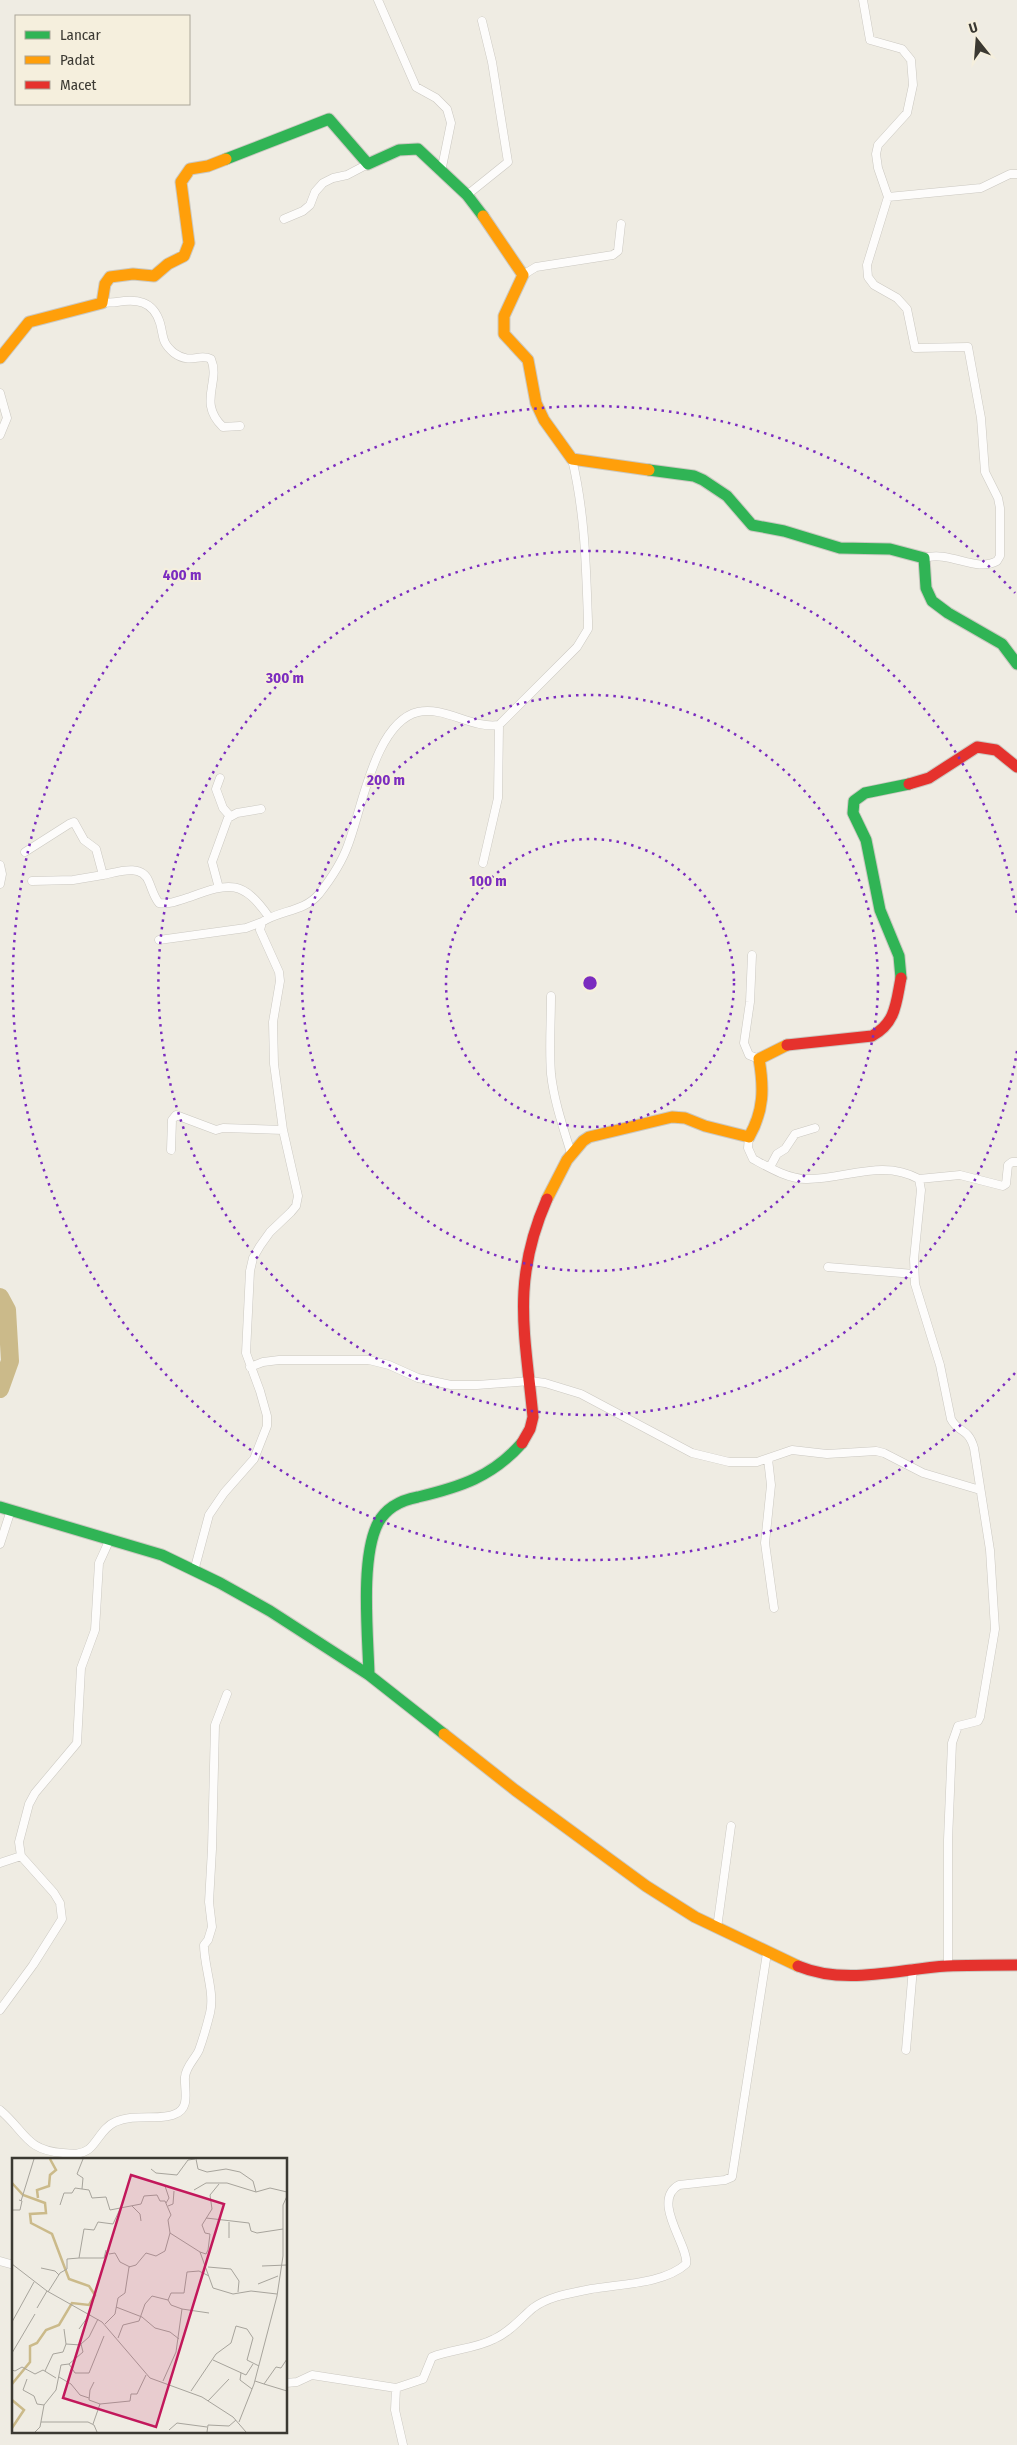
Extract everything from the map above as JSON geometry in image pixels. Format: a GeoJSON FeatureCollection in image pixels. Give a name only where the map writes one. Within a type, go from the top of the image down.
{"type":"FeatureCollection","features":[{"type":"Feature","properties":{"kind":"street"},"geometry":{"type":"LineString","coordinates":[[378,0],[416,87],[436,98],[447,109],[451,123],[441,172]]}},
{"type":"Feature","properties":{"kind":"street"},"geometry":{"type":"LineString","coordinates":[[572,459],[694,476],[709,483],[735,502],[752,525],[784,531],[840,548],[890,549],[924,558],[941,555],[981,564],[997,561],[1000,556],[1000,508],[998,498],[985,472],[981,418],[968,347],[915,348],[907,309],[897,298],[874,285],[868,277],[867,265],[888,197],[878,168],[876,154],[878,145],[907,113],[913,85],[911,60],[902,49],[870,40],[863,0]]}},
{"type":"Feature","properties":{"kind":"street"},"geometry":{"type":"LineString","coordinates":[[467,195],[508,162],[492,62],[482,21]]}},
{"type":"Feature","properties":{"kind":"street"},"geometry":{"type":"LineString","coordinates":[[102,303],[105,284],[110,277],[133,274],[154,276],[188,251],[189,243],[181,182],[190,169],[208,166],[284,137],[325,118],[332,122],[368,164]]}},
{"type":"Feature","properties":{"kind":"street"},"geometry":{"type":"LineString","coordinates":[[284,219],[303,211],[310,205],[315,192],[333,178],[347,175],[368,164],[414,148],[418,149],[467,195],[489,223],[523,275]]}},
{"type":"Feature","properties":{"kind":"street"},"geometry":{"type":"LineString","coordinates":[[888,197],[981,188],[1010,174],[1017,174]]}},
{"type":"Feature","properties":{"kind":"street"},"geometry":{"type":"LineString","coordinates":[[483,863],[498,798],[499,725],[577,647],[588,629],[586,542],[581,496],[572,459],[544,420],[536,403],[528,360],[522,350],[504,334],[504,316],[523,275],[536,267],[613,255],[618,251],[621,224]]}},
{"type":"Feature","properties":{"kind":"street"},"geometry":{"type":"LineString","coordinates":[[0,358],[29,322],[36,319],[125,299],[143,301],[156,315],[161,326],[162,338],[175,353],[193,360],[203,357],[211,359],[214,380],[209,392],[214,411],[224,427],[240,426]]}},
{"type":"Feature","properties":{"kind":"street"},"geometry":{"type":"LineString","coordinates":[[0,393],[7,418],[0,435]]}},
{"type":"Feature","properties":{"kind":"street"},"geometry":{"type":"LineString","coordinates":[[924,558],[926,588],[932,600],[948,613],[1002,644],[1017,664]]}},
{"type":"Feature","properties":{"kind":"street"},"geometry":{"type":"LineString","coordinates":[[159,940],[246,928],[269,917],[299,909],[310,902],[328,881],[348,847],[382,746],[393,727],[408,716],[419,712],[431,712],[484,725],[499,725]]}},
{"type":"Feature","properties":{"kind":"street"},"geometry":{"type":"LineString","coordinates":[[759,1059],[774,1050],[793,1043],[872,1036],[881,1031],[891,1021],[901,972],[896,944],[880,910],[866,840],[853,813],[854,801],[858,796],[929,778],[977,747],[996,750],[1017,767]]}},
{"type":"Feature","properties":{"kind":"street"},"geometry":{"type":"LineString","coordinates":[[220,778],[216,789],[223,808],[230,816]]}},
{"type":"Feature","properties":{"kind":"street"},"geometry":{"type":"LineString","coordinates":[[230,816],[261,809]]}},
{"type":"Feature","properties":{"kind":"street"},"geometry":{"type":"LineString","coordinates":[[219,888],[212,862],[230,816]]}},
{"type":"Feature","properties":{"kind":"street"},"geometry":{"type":"LineString","coordinates":[[24,852],[74,822],[84,840],[96,849],[103,875]]}},
{"type":"Feature","properties":{"kind":"street"},"geometry":{"type":"LineString","coordinates":[[0,865],[2,874],[0,884]]}},
{"type":"Feature","properties":{"kind":"street"},"geometry":{"type":"LineString","coordinates":[[32,881],[64,881],[132,870],[141,871],[147,876],[156,900],[161,904],[219,888],[234,887],[246,891],[257,900],[269,917]]}},
{"type":"Feature","properties":{"kind":"street"},"geometry":{"type":"LineString","coordinates":[[194,1571],[209,1515],[254,1459],[265,1436],[267,1416],[260,1391],[250,1367],[245,1341],[250,1271],[253,1258],[270,1232],[291,1212],[297,1200],[298,1189],[283,1130],[272,1034],[280,972],[260,930],[262,922]]}},
{"type":"Feature","properties":{"kind":"street"},"geometry":{"type":"LineString","coordinates":[[752,955],[750,1002],[744,1043],[749,1055],[759,1059]]}},
{"type":"Feature","properties":{"kind":"street"},"geometry":{"type":"LineString","coordinates":[[551,996],[550,1048],[552,1076],[558,1109],[571,1153]]}},
{"type":"Feature","properties":{"kind":"street"},"geometry":{"type":"LineString","coordinates":[[759,1059],[763,1106],[759,1122],[749,1137],[748,1148],[750,1156],[797,1179],[807,1180],[860,1171],[885,1170],[904,1173],[919,1179],[960,1175],[1003,1186],[1006,1184],[1008,1165],[1012,1162],[1017,1162]]}},
{"type":"Feature","properties":{"kind":"street"},"geometry":{"type":"LineString","coordinates":[[170,1150],[172,1120],[176,1115],[216,1130],[222,1128],[283,1130]]}},
{"type":"Feature","properties":{"kind":"street"},"geometry":{"type":"LineString","coordinates":[[370,1674],[368,1580],[372,1541],[378,1524],[390,1508],[399,1502],[461,1487],[496,1467],[520,1446],[527,1438],[532,1426],[530,1381],[522,1305],[530,1246],[545,1203],[577,1144],[589,1137],[672,1117],[685,1118],[705,1126],[749,1137]]}},
{"type":"Feature","properties":{"kind":"street"},"geometry":{"type":"LineString","coordinates":[[770,1167],[777,1154],[785,1149],[795,1134],[816,1128]]}},
{"type":"Feature","properties":{"kind":"street"},"geometry":{"type":"LineString","coordinates":[[919,1179],[921,1195],[914,1274],[940,1365],[951,1419],[956,1426],[970,1437],[990,1550],[995,1637],[980,1717],[978,1721],[958,1726],[953,1737],[948,1840],[948,1966]]}},
{"type":"Feature","properties":{"kind":"street"},"geometry":{"type":"LineString","coordinates":[[828,1267],[914,1274]]}},
{"type":"Feature","properties":{"kind":"street"},"geometry":{"type":"LineString","coordinates":[[250,1367],[263,1362],[279,1360],[369,1360],[389,1365],[418,1378],[451,1385],[478,1386],[530,1381],[563,1387],[581,1394],[692,1453],[729,1462],[748,1463],[768,1459],[792,1450],[827,1454],[876,1451],[884,1453],[923,1473],[980,1490]]}},
{"type":"Feature","properties":{"kind":"street"},"geometry":{"type":"LineString","coordinates":[[768,1459],[771,1485],[765,1543],[774,1608]]}},
{"type":"Feature","properties":{"kind":"street"},"geometry":{"type":"LineString","coordinates":[[0,1544],[6,1509],[147,1550],[194,1571],[270,1611],[370,1674],[515,1790],[646,1886],[717,1928],[767,1954],[815,1973],[838,1978],[876,1975],[913,1968],[1017,1965]]}},
{"type":"Feature","properties":{"kind":"street"},"geometry":{"type":"LineString","coordinates":[[0,2010],[33,1966],[62,1919],[60,1903],[54,1893],[21,1856],[19,1842],[29,1804],[43,1782],[77,1743],[81,1668],[95,1630],[98,1563],[110,1539]]}},
{"type":"Feature","properties":{"kind":"street"},"geometry":{"type":"LineString","coordinates":[[0,2110],[31,2144],[38,2149],[47,2152],[76,2154],[88,2150],[108,2126],[116,2122],[141,2116],[169,2116],[177,2114],[182,2109],[187,2099],[187,2071],[198,2051],[210,2012],[211,1996],[204,1945],[208,1940],[212,1927],[209,1902],[215,1725],[227,1694]]}},
{"type":"Feature","properties":{"kind":"street"},"geometry":{"type":"LineString","coordinates":[[717,1928],[731,1826]]}},
{"type":"Feature","properties":{"kind":"street"},"geometry":{"type":"LineString","coordinates":[[0,1862],[21,1856]]}},
{"type":"Feature","properties":{"kind":"street"},"geometry":{"type":"LineString","coordinates":[[288,2383],[297,2382],[312,2375],[396,2388],[423,2379],[432,2357],[495,2339],[512,2328],[533,2308],[549,2300],[590,2289],[637,2283],[665,2275],[686,2264],[687,2260],[676,2235],[670,2210],[670,2194],[679,2185],[725,2180],[732,2176],[767,1954]]}},
{"type":"Feature","properties":{"kind":"street"},"geometry":{"type":"LineString","coordinates":[[906,2050],[913,1968]]}},
{"type":"Feature","properties":{"kind":"street"},"geometry":{"type":"LineString","coordinates":[[396,2388],[395,2410],[403,2445]]}},
{"type":"Feature","properties":{"kind":"waterway"},"geometry":{"type":"LineString","coordinates":[[0,1297],[7,1310],[10,1361],[0,1389]]}},
{"type":"Feature","properties":{"kind":"traffic: fast"},"geometry":{"type":"LineString","coordinates":[[226,159],[329,119],[368,164],[399,150],[418,149],[467,195],[483,216]]}},
{"type":"Feature","properties":{"kind":"traffic: fast"},"geometry":{"type":"LineString","coordinates":[[649,470],[694,476],[703,480],[727,496],[752,525],[784,531],[840,548],[890,549],[924,558],[926,588],[932,601],[948,613],[1002,644],[1017,664]]}},
{"type":"Feature","properties":{"kind":"traffic: fast"},"geometry":{"type":"LineString","coordinates":[[901,978],[899,956],[880,910],[866,840],[853,813],[854,801],[865,793],[909,784]]}},
{"type":"Feature","properties":{"kind":"traffic: fast"},"geometry":{"type":"LineString","coordinates":[[369,1675],[367,1576],[372,1538],[381,1518],[400,1503],[474,1479],[499,1464],[522,1443]]}},
{"type":"Feature","properties":{"kind":"traffic: fast"},"geometry":{"type":"LineString","coordinates":[[0,1507],[162,1555],[220,1583],[270,1611],[369,1675],[444,1734]]}},
{"type":"Feature","properties":{"kind":"traffic: slow"},"geometry":{"type":"LineString","coordinates":[[0,358],[29,322],[102,303],[105,284],[110,277],[133,274],[154,276],[168,264],[184,256],[189,243],[181,182],[190,169],[208,166],[226,159]]}},
{"type":"Feature","properties":{"kind":"traffic: slow"},"geometry":{"type":"LineString","coordinates":[[483,216],[523,275],[504,316],[504,334],[528,360],[536,403],[544,420],[572,459],[649,470]]}},
{"type":"Feature","properties":{"kind":"traffic: slow"},"geometry":{"type":"LineString","coordinates":[[547,1199],[567,1160],[583,1141],[589,1137],[672,1117],[685,1118],[705,1126],[749,1137],[758,1118],[762,1099],[759,1059],[787,1045]]}},
{"type":"Feature","properties":{"kind":"traffic: slow"},"geometry":{"type":"LineString","coordinates":[[444,1734],[515,1790],[646,1886],[695,1917],[798,1966]]}},
{"type":"Feature","properties":{"kind":"traffic: jam"},"geometry":{"type":"LineString","coordinates":[[909,784],[929,778],[977,747],[996,750],[1017,767]]}},
{"type":"Feature","properties":{"kind":"traffic: jam"},"geometry":{"type":"LineString","coordinates":[[787,1045],[872,1036],[880,1031],[890,1019],[896,1004],[901,978]]}},
{"type":"Feature","properties":{"kind":"traffic: jam"},"geometry":{"type":"LineString","coordinates":[[522,1443],[530,1429],[533,1417],[524,1333],[525,1282],[528,1256],[547,1199]]}},
{"type":"Feature","properties":{"kind":"traffic: jam"},"geometry":{"type":"LineString","coordinates":[[798,1966],[816,1972],[853,1976],[947,1966],[1017,1965]]}}]}
